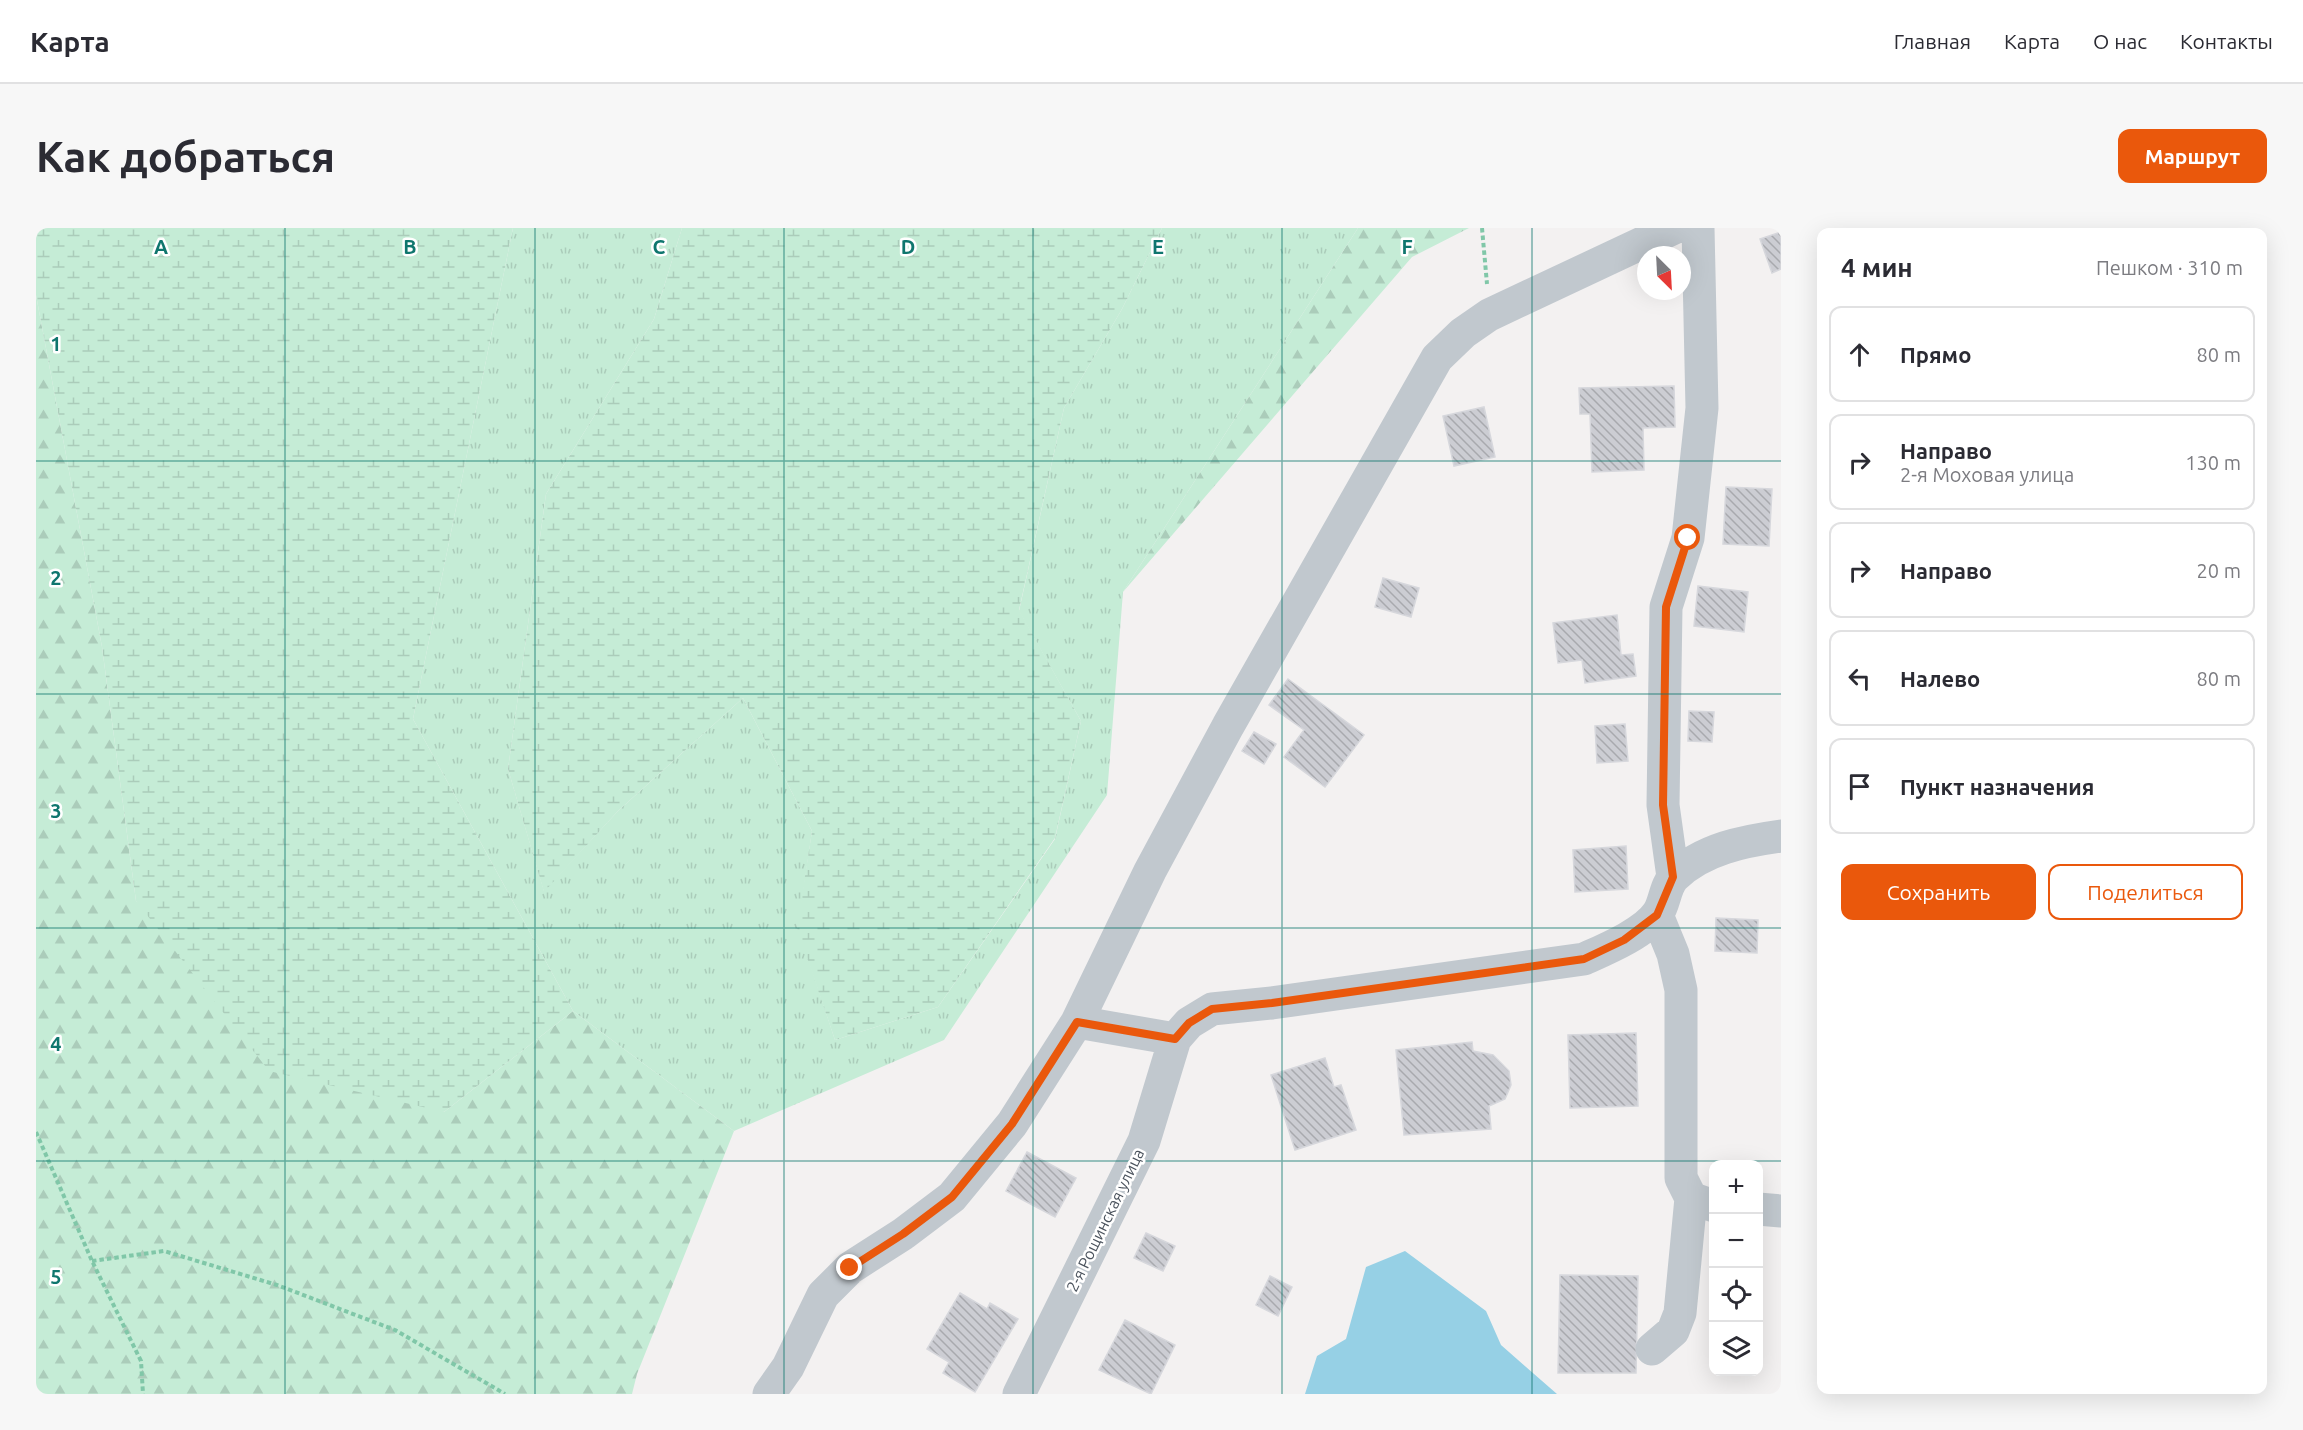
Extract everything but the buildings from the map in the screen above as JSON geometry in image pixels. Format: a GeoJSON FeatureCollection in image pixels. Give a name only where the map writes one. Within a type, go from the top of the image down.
{"type":"FeatureCollection","features":[{"type":"Feature","properties":{"kind":"street"},"geometry":{"type":"LineString","coordinates":[[769,1394],[788,1367],[823,1295],[850,1268],[903,1234],[952,1197],[1012,1124],[1077,1022],[1150,871],[1217,747],[1437,358],[1463,333],[1490,315],[1674,228]]}},
{"type":"Feature","properties":{"kind":"street"},"geometry":{"type":"LineString","coordinates":[[1077,1022],[1175,1039],[1189,1023],[1212,1009],[1272,1003],[1584,959],[1624,940],[1657,915],[1673,877],[1663,805],[1666,607],[1688,538],[1702,408],[1698,228]]}},
{"type":"Feature","properties":{"kind":"street"},"geometry":{"type":"LineString","coordinates":[[1673,877],[1716,852],[1744,841],[1781,836]]}},
{"type":"Feature","properties":{"kind":"street"},"geometry":{"type":"LineString","coordinates":[[1652,1349],[1673,1331],[1680,1313],[1702,1202],[1681,1178],[1681,990],[1673,954],[1657,915]]}},
{"type":"Feature","properties":{"kind":"street","name":"2-я Рощинская улица"},"geometry":{"type":"LineString","coordinates":[[1019,1394],[1144,1141],[1175,1039]]}},
{"type":"Feature","properties":{"kind":"street"},"geometry":{"type":"LineString","coordinates":[[1763,1209],[1781,1211]]}},
{"type":"Feature","properties":{"kind":"path"},"geometry":{"type":"LineString","coordinates":[[1482,228],[1490,315]]}},
{"type":"Feature","properties":{"kind":"path"},"geometry":{"type":"LineString","coordinates":[[36,1132],[92,1262],[141,1361],[143,1394]]}},
{"type":"Feature","properties":{"kind":"path"},"geometry":{"type":"LineString","coordinates":[[92,1262],[164,1251],[277,1286],[395,1330],[505,1394]]}},
{"type":"Feature","properties":{"kind":"green space"},"geometry":{"type":"Polygon","coordinates":[[[36,228],[513,228],[413,719],[573,1011],[444,1112],[269,1071],[136,901],[102,647],[36,295],[36,228]]]}},
{"type":"Feature","properties":{"kind":"green space"},"geometry":{"type":"Polygon","coordinates":[[[513,228],[682,228],[654,319],[546,494],[508,769],[544,891],[618,811],[743,698],[812,831],[798,928],[835,1040],[938,1007],[1055,839],[1081,721],[1019,611],[1064,408],[1122,309],[1162,228],[1358,228],[1123,592],[1107,795],[944,1040],[734,1131],[573,1011],[413,719],[513,228]]]}},
{"type":"Feature","properties":{"kind":"green space"},"geometry":{"type":"Polygon","coordinates":[[[682,228],[1162,228],[1122,309],[1064,408],[1019,610],[1081,721],[1055,838],[938,1007],[835,1040],[797,928],[812,831],[743,698],[618,811],[544,892],[508,769],[546,494],[654,319],[682,228]]]}},
{"type":"Feature","properties":{"kind":"green space"},"geometry":{"type":"Polygon","coordinates":[[[1358,228],[1469,228],[1412,257],[1123,592],[1358,228]]]}},
{"type":"Feature","properties":{"kind":"green space"},"geometry":{"type":"Polygon","coordinates":[[[36,295],[102,647],[136,901],[444,1112],[573,1011],[734,1131],[637,1374],[632,1394],[36,1394],[36,295]]]}},
{"type":"Feature","properties":{"kind":"water"},"geometry":{"type":"Polygon","coordinates":[[[1405,1251],[1486,1311],[1501,1345],[1557,1394],[1305,1394],[1317,1356],[1346,1339],[1366,1267],[1405,1251]]]}},
{"type":"Feature","properties":{"kind":"route"},"geometry":{"type":"LineString","coordinates":[[850,1268],[903,1234],[952,1197],[1012,1124],[1077,1022],[1129,1033],[1175,1039],[1189,1023],[1212,1009],[1272,1003],[1584,959],[1624,940],[1657,915],[1673,877],[1663,805],[1666,607],[1688,538]]}}]}
